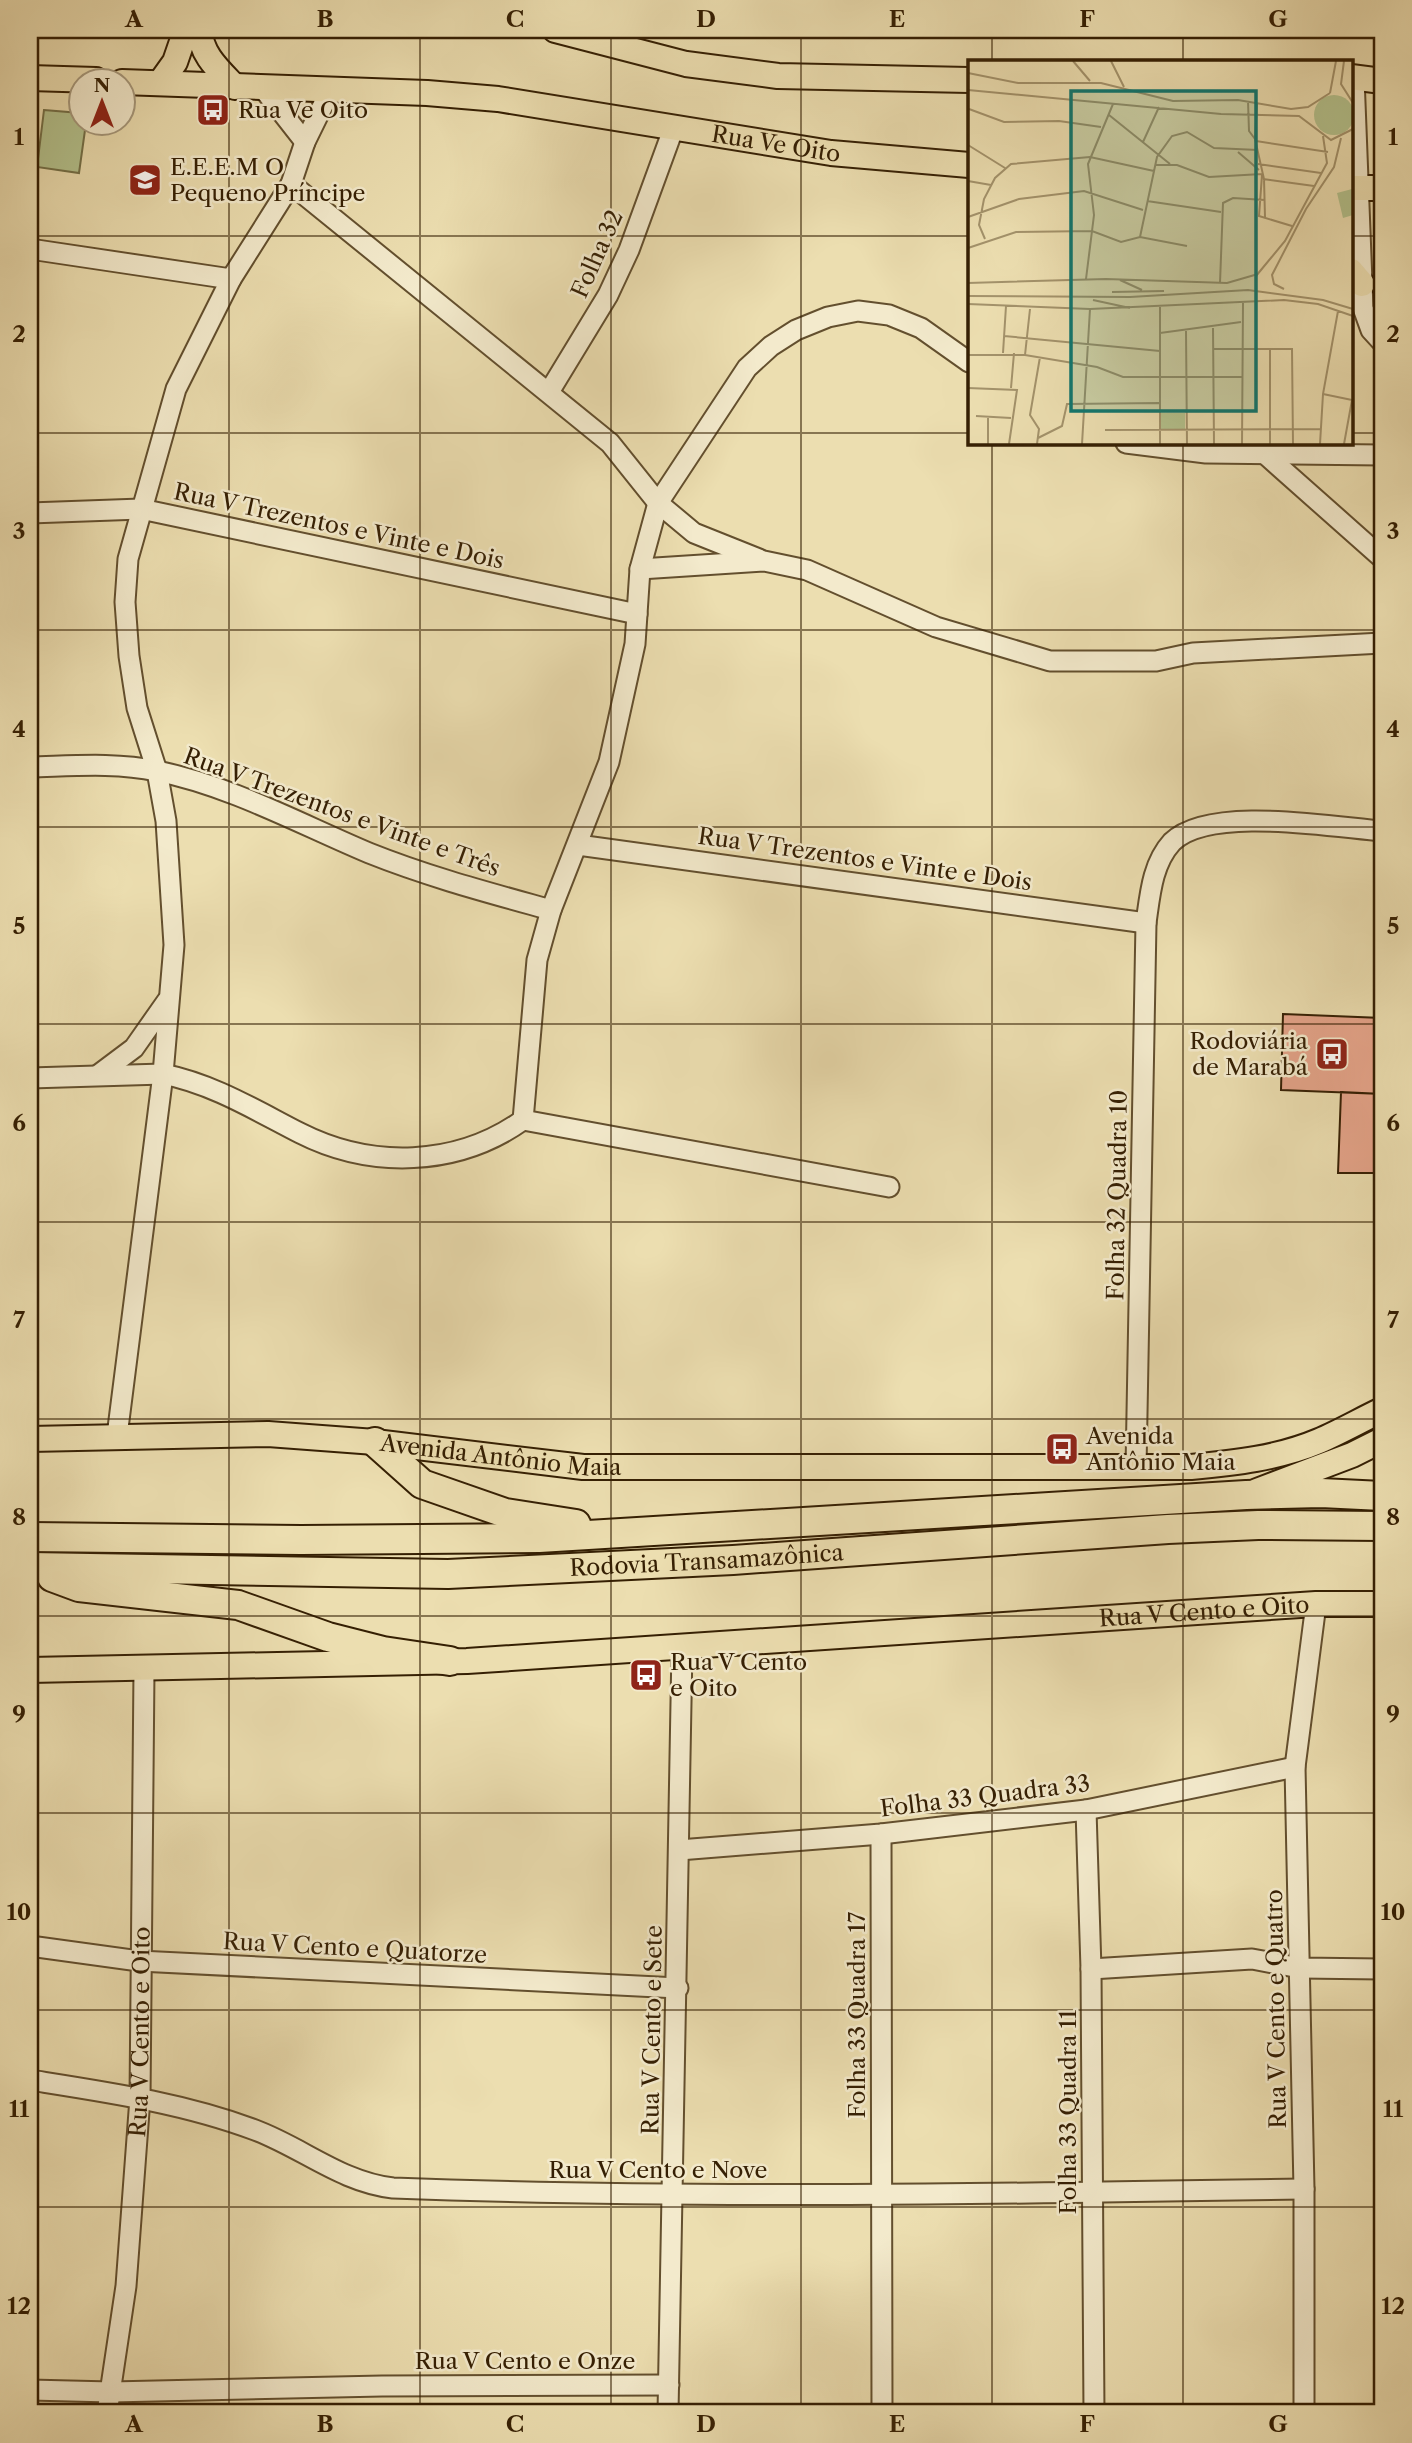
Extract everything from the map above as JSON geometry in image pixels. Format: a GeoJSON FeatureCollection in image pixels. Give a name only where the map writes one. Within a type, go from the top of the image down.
{"type":"FeatureCollection","features":[{"type":"Feature","properties":{"kind":"highway"},"geometry":{"type":"LineString","coordinates":[[375,1442],[422,1484],[505,1513],[573,1524],[663,1531]]}},
{"type":"Feature","properties":{"kind":"highway","name":"Rodovia Transamazônica"},"geometry":{"type":"LineString","coordinates":[[30,1537],[327,1540],[539,1538],[1247,1495],[1321,1493],[1382,1496]]}},
{"type":"Feature","properties":{"kind":"highway","name":"Rodovia Transamazônica"},"geometry":{"type":"LineString","coordinates":[[30,1568],[461,1574],[733,1560],[1168,1529],[1258,1525],[1382,1526]]}},
{"type":"Feature","properties":{"kind":"highway"},"geometry":{"type":"LineString","coordinates":[[30,1568],[79,1587],[238,1605],[328,1637],[383,1651],[450,1661]]}},
{"type":"Feature","properties":{"kind":"main road"},"geometry":{"type":"LineString","coordinates":[[160,83],[175,62],[186,30]]}},
{"type":"Feature","properties":{"kind":"main road"},"geometry":{"type":"LineString","coordinates":[[200,30],[203,46],[211,61],[234,87]]}},
{"type":"Feature","properties":{"kind":"main road"},"geometry":{"type":"LineString","coordinates":[[555,30],[686,64],[778,76],[968,80]]}},
{"type":"Feature","properties":{"kind":"main road"},"geometry":{"type":"LineString","coordinates":[[1352,77],[1382,81]]}},
{"type":"Feature","properties":{"kind":"main road"},"geometry":{"type":"LineString","coordinates":[[30,78],[66,79]]}},
{"type":"Feature","properties":{"kind":"main road","name":"Rua Ve Oito"},"geometry":{"type":"LineString","coordinates":[[136,82],[331,89],[498,99],[831,153],[968,165]]}},
{"type":"Feature","properties":{"kind":"main road"},"geometry":{"type":"LineString","coordinates":[[1354,188],[1382,188]]}},
{"type":"Feature","properties":{"kind":"main road","name":"Avenida Antônio Maia"},"geometry":{"type":"LineString","coordinates":[[30,1439],[268,1434],[375,1442],[583,1467],[1136,1468],[1244,1461],[1286,1452],[1318,1442],[1382,1410]]}},
{"type":"Feature","properties":{"kind":"main road"},"geometry":{"type":"LineString","coordinates":[[1247,1495],[1382,1440]]}},
{"type":"Feature","properties":{"kind":"main road"},"geometry":{"type":"LineString","coordinates":[[1316,1604],[1343,1595],[1382,1589]]}},
{"type":"Feature","properties":{"kind":"main road","name":"Rua V Cento e Oito"},"geometry":{"type":"LineString","coordinates":[[30,1670],[144,1670],[450,1661],[682,1648],[1316,1604],[1382,1604]]}},
{"type":"Feature","properties":{"kind":"street"},"geometry":{"type":"LineString","coordinates":[[1352,77],[1357,278],[1371,330],[1382,342]]}},
{"type":"Feature","properties":{"kind":"street"},"geometry":{"type":"LineString","coordinates":[[262,87],[305,142]]}},
{"type":"Feature","properties":{"kind":"street"},"geometry":{"type":"LineString","coordinates":[[117,1436],[163,1074],[167,1000],[174,945],[172,870],[157,771],[137,708],[125,602],[128,559],[176,388],[231,279],[291,184],[305,142],[331,89]]}},
{"type":"Feature","properties":{"kind":"street","name":"Folha 32"},"geometry":{"type":"LineString","coordinates":[[549,392],[588,333],[608,295],[629,250],[674,127]]}},
{"type":"Feature","properties":{"kind":"street"},"geometry":{"type":"LineString","coordinates":[[291,184],[610,443],[658,503],[694,533],[764,561],[807,570],[936,627],[1050,661],[1156,661],[1193,653],[1382,643]]}},
{"type":"Feature","properties":{"kind":"street"},"geometry":{"type":"LineString","coordinates":[[30,249],[231,279]]}},
{"type":"Feature","properties":{"kind":"street"},"geometry":{"type":"LineString","coordinates":[[523,1120],[537,960],[551,910],[610,762],[626,692],[640,569],[658,503],[747,368],[771,346],[796,330],[828,317],[858,311],[888,315],[921,328],[968,361]]}},
{"type":"Feature","properties":{"kind":"street"},"geometry":{"type":"LineString","coordinates":[[1134,444],[1206,453],[1382,455]]}},
{"type":"Feature","properties":{"kind":"street"},"geometry":{"type":"LineString","coordinates":[[1266,454],[1382,558]]}},
{"type":"Feature","properties":{"kind":"street","name":"Rua V Trezentos e Vinte e Dois"},"geometry":{"type":"LineString","coordinates":[[30,513],[141,509],[636,614]]}},
{"type":"Feature","properties":{"kind":"street"},"geometry":{"type":"LineString","coordinates":[[640,569],[764,561]]}},
{"type":"Feature","properties":{"kind":"street","name":"Rua V Trezentos e Vinte e Três"},"geometry":{"type":"LineString","coordinates":[[30,767],[99,765],[157,771],[272,810],[370,853],[451,882],[551,910]]}},
{"type":"Feature","properties":{"kind":"street","name":"Folha 32 Quadra 10"},"geometry":{"type":"LineString","coordinates":[[1136,1468],[1146,923],[1152,881],[1161,858],[1173,842],[1187,832],[1207,824],[1238,820],[1382,831]]}},
{"type":"Feature","properties":{"kind":"street","name":"Rua V Trezentos e Vinte e Dois"},"geometry":{"type":"LineString","coordinates":[[578,845],[1146,923]]}},
{"type":"Feature","properties":{"kind":"street"},"geometry":{"type":"LineString","coordinates":[[96,1076],[135,1048],[167,1000]]}},
{"type":"Feature","properties":{"kind":"street"},"geometry":{"type":"LineString","coordinates":[[30,1078],[163,1074],[251,1105],[313,1138],[346,1151],[382,1158],[425,1157],[463,1150],[488,1142],[523,1120],[888,1187]]}},
{"type":"Feature","properties":{"kind":"street","name":"Rua V Cento e Quatro"},"geometry":{"type":"LineString","coordinates":[[1304,2413],[1304,2189],[1295,1767],[1316,1604]]}},
{"type":"Feature","properties":{"kind":"street","name":"Rua V Cento e Sete"},"geometry":{"type":"LineString","coordinates":[[668,2413],[678,1988],[682,1648]]}},
{"type":"Feature","properties":{"kind":"street","name":"Rua V Cento e Oito"},"geometry":{"type":"LineString","coordinates":[[107,2413],[126,2286],[140,2098],[139,1961],[144,1670]]}},
{"type":"Feature","properties":{"kind":"street","name":"Folha 33 Quadra 33"},"geometry":{"type":"LineString","coordinates":[[679,1850],[881,1834],[1086,1810],[1295,1767]]}},
{"type":"Feature","properties":{"kind":"street","name":"Folha 33 Quadra 11"},"geometry":{"type":"LineString","coordinates":[[1086,1810],[1091,1969],[1094,2413]]}},
{"type":"Feature","properties":{"kind":"street","name":"Folha 33 Quadra 17"},"geometry":{"type":"LineString","coordinates":[[881,1834],[882,2413]]}},
{"type":"Feature","properties":{"kind":"street","name":"Rua V Cento e Quatorze"},"geometry":{"type":"LineString","coordinates":[[30,1946],[139,1961],[678,1988]]}},
{"type":"Feature","properties":{"kind":"street"},"geometry":{"type":"LineString","coordinates":[[1091,1969],[1252,1959],[1300,1968],[1382,1969]]}},
{"type":"Feature","properties":{"kind":"street","name":"Rua V Cento e Nove"},"geometry":{"type":"LineString","coordinates":[[30,2080],[140,2098],[200,2112],[259,2131],[369,2186],[568,2194],[881,2196],[1304,2189]]}},
{"type":"Feature","properties":{"kind":"street","name":"Rua V Cento e Onze"},"geometry":{"type":"LineString","coordinates":[[111,2392],[382,2386],[669,2385]]}},
{"type":"Feature","properties":{"kind":"street"},"geometry":{"type":"LineString","coordinates":[[30,2390],[111,2392]]}},
{"type":"Feature","properties":{"kind":"green space"},"geometry":{"type":"Polygon","coordinates":[[[44,110],[66,112],[66,136],[84,136],[79,173],[37,167],[44,110]]]}},
{"type":"Feature","properties":{"kind":"building","name":"Rodoviária de Marabá"},"geometry":{"type":"Polygon","coordinates":[[[1283,1014],[1382,1018],[1382,1094],[1281,1090],[1283,1014]]]}},
{"type":"Feature","properties":{"kind":"building"},"geometry":{"type":"Polygon","coordinates":[[[1341,1092],[1382,1094],[1382,1173],[1338,1173],[1341,1092]]]}},
{"type":"Feature","properties":{"kind":"place","name":"Rua Ve Oito"},"geometry":{"type":"Point","coordinates":[213,110]}},
{"type":"Feature","properties":{"kind":"place","name":"E.E.E.M O Pequeno Príncipe"},"geometry":{"type":"Point","coordinates":[145,180]}},
{"type":"Feature","properties":{"kind":"place","name":"Rodoviária de Marabá"},"geometry":{"type":"Point","coordinates":[1332,1054]}},
{"type":"Feature","properties":{"kind":"place","name":"Avenida Antônio Maia"},"geometry":{"type":"Point","coordinates":[1062,1449]}},
{"type":"Feature","properties":{"kind":"place","name":"Rua V Cento e Oito"},"geometry":{"type":"Point","coordinates":[646,1675]}}]}
